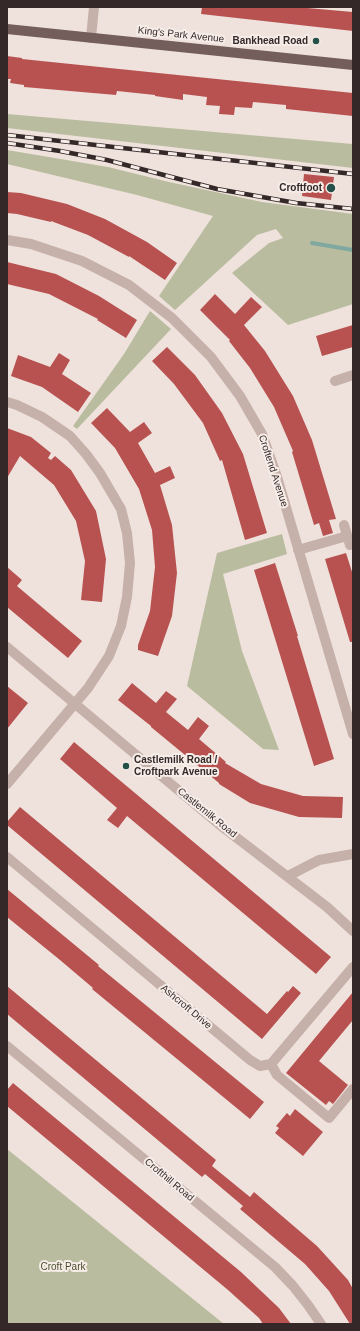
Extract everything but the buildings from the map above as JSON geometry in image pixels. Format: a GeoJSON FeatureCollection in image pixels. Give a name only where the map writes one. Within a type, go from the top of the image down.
{"type":"FeatureCollection","features":[{"type":"Feature","properties":{"kind":"main road","name":"King's Park Avenue"},"geometry":{"type":"LineString","coordinates":[[7,29],[353,65]]}},
{"type":"Feature","properties":{"kind":"street"},"geometry":{"type":"LineString","coordinates":[[91,38],[94,7]]}},
{"type":"Feature","properties":{"kind":"street","name":"Croftend Avenue"},"geometry":{"type":"LineString","coordinates":[[7,240],[31,244],[82,261],[129,285],[172,318],[210,357],[240,396],[262,434],[277,477],[353,734]]}},
{"type":"Feature","properties":{"kind":"street"},"geometry":{"type":"LineString","coordinates":[[336,381],[353,375]]}},
{"type":"Feature","properties":{"kind":"street"},"geometry":{"type":"LineString","coordinates":[[7,402],[42,417],[70,436],[86,454],[100,473],[121,509],[127,533],[130,563],[127,597],[121,626],[109,656],[88,688],[7,784]]}},
{"type":"Feature","properties":{"kind":"street"},"geometry":{"type":"LineString","coordinates":[[298,550],[348,540],[344,525]]}},
{"type":"Feature","properties":{"kind":"street","name":"Castlemilk Road"},"geometry":{"type":"LineString","coordinates":[[7,647],[220,825],[327,907],[353,931]]}},
{"type":"Feature","properties":{"kind":"street"},"geometry":{"type":"LineString","coordinates":[[288,876],[319,860],[353,854]]}},
{"type":"Feature","properties":{"kind":"street","name":"Ashcroft Drive"},"geometry":{"type":"LineString","coordinates":[[7,857],[250,1060],[260,1066],[271,1064]]}},
{"type":"Feature","properties":{"kind":"street"},"geometry":{"type":"LineString","coordinates":[[353,967],[271,1064],[277,1075],[329,1118],[353,1089]]}},
{"type":"Feature","properties":{"kind":"street","name":"Crofthill Road"},"geometry":{"type":"LineString","coordinates":[[7,1046],[275,1267],[293,1286],[321,1324]]}},
{"type":"Feature","properties":{"kind":"green space"},"geometry":{"type":"Polygon","coordinates":[[[7,114],[353,144],[353,168],[7,128],[7,114]]]}},
{"type":"Feature","properties":{"kind":"green space"},"geometry":{"type":"Polygon","coordinates":[[[7,150],[108,167],[262,202],[353,214],[353,304],[288,325],[232,273],[269,243],[283,238],[276,229],[257,235],[175,310],[159,296],[213,216],[137,195],[7,164],[7,150]]]}},
{"type":"Feature","properties":{"kind":"green space"},"geometry":{"type":"Polygon","coordinates":[[[150,311],[171,329],[77,429],[73,426],[124,354],[150,311]]]}},
{"type":"Feature","properties":{"kind":"green space"},"geometry":{"type":"Polygon","coordinates":[[[282,534],[287,554],[223,574],[242,651],[279,750],[263,749],[187,686],[217,553],[282,534]]]}},
{"type":"Feature","properties":{"kind":"green space","name":"Croft Park"},"geometry":{"type":"Polygon","coordinates":[[[7,1149],[224,1324],[7,1324],[7,1149]]]}},
{"type":"Feature","properties":{"kind":"waterway"},"geometry":{"type":"LineString","coordinates":[[312,243],[353,250]]}},
{"type":"Feature","properties":{"kind":"railway"},"geometry":{"type":"LineString","coordinates":[[7,135],[353,174]]}},
{"type":"Feature","properties":{"kind":"railway"},"geometry":{"type":"LineString","coordinates":[[7,143],[107,160],[217,189],[296,203],[353,209]]}},
{"type":"Feature","properties":{"kind":"place","name":"Bankhead Road"},"geometry":{"type":"Point","coordinates":[316,41]}},
{"type":"Feature","properties":{"kind":"place","name":"Croftfoot"},"geometry":{"type":"Point","coordinates":[331,188]}},
{"type":"Feature","properties":{"kind":"place","name":"Castlemilk Road / Croftpark Avenue"},"geometry":{"type":"Point","coordinates":[126,766]}}]}
